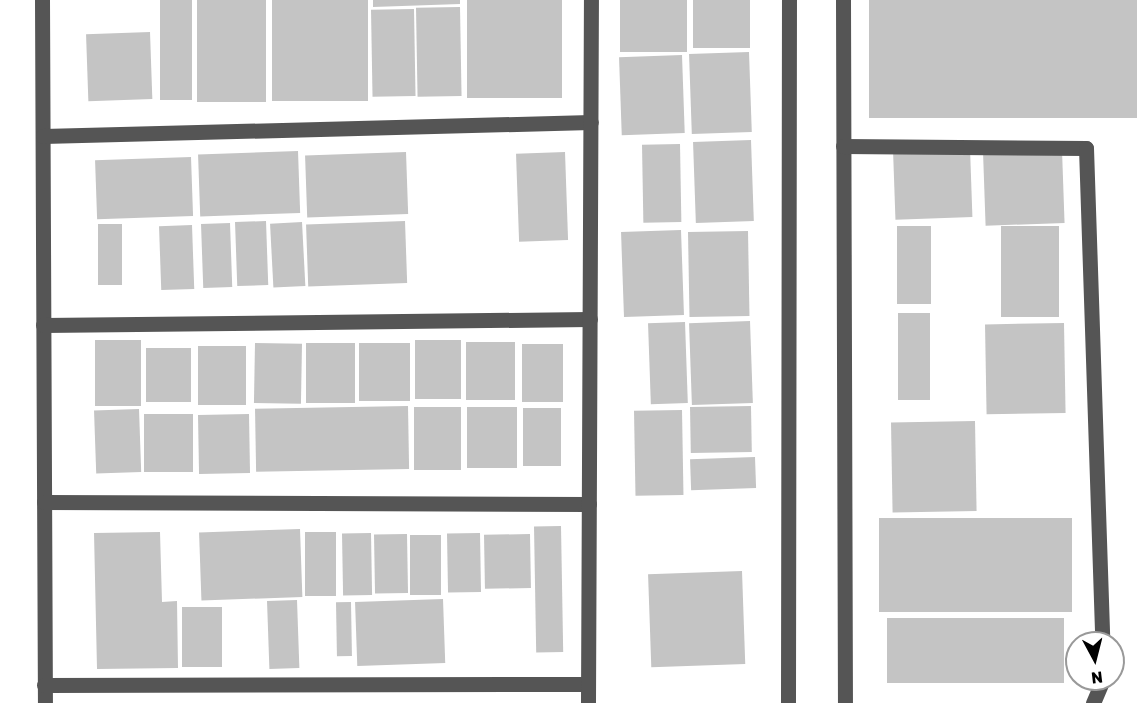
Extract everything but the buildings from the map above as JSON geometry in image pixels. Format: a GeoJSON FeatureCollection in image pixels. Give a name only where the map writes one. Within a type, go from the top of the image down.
{"type":"FeatureCollection","features":[{"type":"Feature","properties":{"kind":"street"},"geometry":{"type":"LineString","coordinates":[[42,0],[45,703]]}},
{"type":"Feature","properties":{"kind":"street"},"geometry":{"type":"LineString","coordinates":[[588,703],[591,0]]}},
{"type":"Feature","properties":{"kind":"street"},"geometry":{"type":"LineString","coordinates":[[789,0],[789,703]]}},
{"type":"Feature","properties":{"kind":"street"},"geometry":{"type":"LineString","coordinates":[[843,0],[845,703]]}},
{"type":"Feature","properties":{"kind":"street"},"geometry":{"type":"LineString","coordinates":[[43,136],[591,122]]}},
{"type":"Feature","properties":{"kind":"street"},"geometry":{"type":"LineString","coordinates":[[843,146],[1086,148],[1102,631]]}},
{"type":"Feature","properties":{"kind":"street"},"geometry":{"type":"LineString","coordinates":[[44,325],[590,319]]}},
{"type":"Feature","properties":{"kind":"street"},"geometry":{"type":"LineString","coordinates":[[44,502],[589,504]]}},
{"type":"Feature","properties":{"kind":"street"},"geometry":{"type":"LineString","coordinates":[[45,685],[588,684]]}}]}
